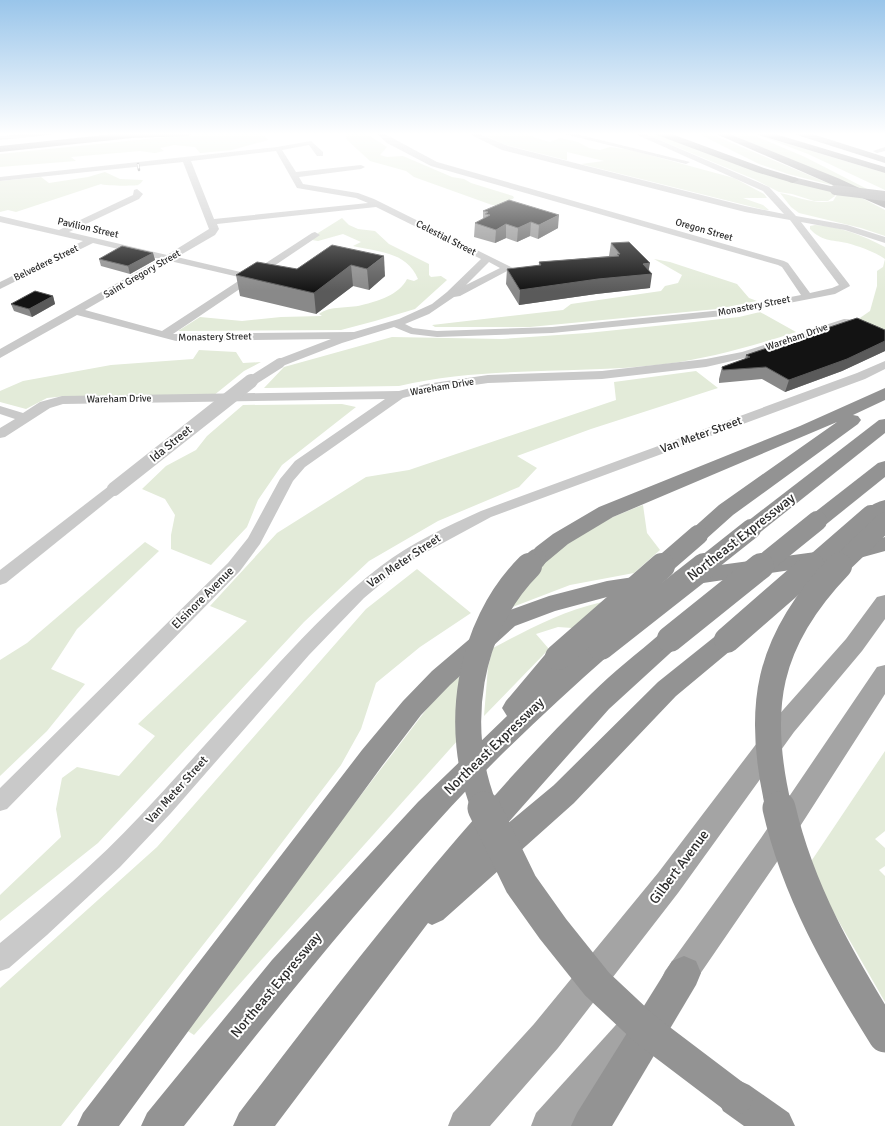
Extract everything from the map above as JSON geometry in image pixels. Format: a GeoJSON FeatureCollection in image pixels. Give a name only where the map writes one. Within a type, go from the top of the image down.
{"type":"FeatureCollection","features":[{"type":"Feature","properties":{"kind":"highway"},"geometry":{"type":"LineString","coordinates":[[846,186],[885,204]]}},
{"type":"Feature","properties":{"kind":"highway"},"geometry":{"type":"LineString","coordinates":[[866,186],[885,195]]}},
{"type":"Feature","properties":{"kind":"highway"},"geometry":{"type":"LineString","coordinates":[[428,811],[558,658],[586,631],[726,510],[885,394]]}},
{"type":"Feature","properties":{"kind":"highway"},"geometry":{"type":"LineString","coordinates":[[776,1126],[645,1029],[597,984],[553,929],[521,884],[484,807],[472,764],[468,730],[470,696],[475,662],[479,646],[498,604],[516,579],[547,548],[574,529],[606,512],[806,430],[885,394]]}},
{"type":"Feature","properties":{"kind":"highway","name":"Northeast Expressway"},"geometry":{"type":"LineString","coordinates":[[160,1126],[284,972],[428,811],[537,703],[601,647],[885,424]]}},
{"type":"Feature","properties":{"kind":"highway"},"geometry":{"type":"LineString","coordinates":[[252,1126],[368,972],[391,946],[491,819],[601,701],[670,640],[885,467]]}},
{"type":"Feature","properties":{"kind":"highway"},"geometry":{"type":"LineString","coordinates":[[391,946],[564,794],[667,689],[727,640],[842,539],[880,515]]}},
{"type":"Feature","properties":{"kind":"highway"},"geometry":{"type":"LineString","coordinates":[[880,515],[803,608],[785,639],[775,671],[768,713],[770,758],[780,809],[791,850],[804,888],[857,991],[885,1036]]}},
{"type":"Feature","properties":{"kind":"highway"},"geometry":{"type":"LineString","coordinates":[[96,1126],[372,758],[412,708],[441,678],[507,620],[549,604],[607,589],[845,555],[885,544]]}},
{"type":"Feature","properties":{"kind":"highway"},"geometry":{"type":"LineString","coordinates":[[590,1126],[626,1070],[684,973]]}},
{"type":"Feature","properties":{"kind":"main road"},"geometry":{"type":"LineString","coordinates":[[816,186],[835,190],[885,195]]}},
{"type":"Feature","properties":{"kind":"main road","name":"Gilbert Avenue"},"geometry":{"type":"LineString","coordinates":[[466,1126],[546,1036],[668,883],[785,725],[854,645],[885,603]]}},
{"type":"Feature","properties":{"kind":"main road"},"geometry":{"type":"LineString","coordinates":[[549,1126],[684,973],[771,847],[885,674]]}},
{"type":"Feature","properties":{"kind":"street"},"geometry":{"type":"LineString","coordinates":[[197,186],[212,222],[379,204]]}},
{"type":"Feature","properties":{"kind":"street","name":"Celestial Street"},"geometry":{"type":"LineString","coordinates":[[300,186],[358,196],[379,204],[487,258],[445,299],[417,315],[396,324],[357,334]]}},
{"type":"Feature","properties":{"kind":"street","name":"Oregon Street"},"geometry":{"type":"LineString","coordinates":[[510,186],[781,263],[785,265],[807,296]]}},
{"type":"Feature","properties":{"kind":"street"},"geometry":{"type":"LineString","coordinates":[[652,186],[744,209],[847,228],[885,240]]}},
{"type":"Feature","properties":{"kind":"street","name":"Monastery Street"},"geometry":{"type":"LineString","coordinates":[[396,324],[411,331],[431,333],[539,331],[718,313],[839,290],[845,284],[793,218],[766,189],[758,186]]}},
{"type":"Feature","properties":{"kind":"street"},"geometry":{"type":"LineString","coordinates":[[60,233],[136,197],[139,194],[137,192]]}},
{"type":"Feature","properties":{"kind":"street","name":"Pavilion Street"},"geometry":{"type":"LineString","coordinates":[[0,219],[251,277]]}},
{"type":"Feature","properties":{"kind":"street","name":"Saint Gregory Street"},"geometry":{"type":"LineString","coordinates":[[0,354],[212,233],[214,229],[212,222]]}},
{"type":"Feature","properties":{"kind":"street"},"geometry":{"type":"LineString","coordinates":[[6,229],[19,223]]}},
{"type":"Feature","properties":{"kind":"street"},"geometry":{"type":"LineString","coordinates":[[163,335],[315,235]]}},
{"type":"Feature","properties":{"kind":"street","name":"Belvedere Street"},"geometry":{"type":"LineString","coordinates":[[0,286],[92,240]]}},
{"type":"Feature","properties":{"kind":"street"},"geometry":{"type":"LineString","coordinates":[[445,299],[508,268],[487,258]]}},
{"type":"Feature","properties":{"kind":"street","name":"Monastery Street"},"geometry":{"type":"LineString","coordinates":[[76,311],[179,338],[357,334]]}},
{"type":"Feature","properties":{"kind":"street","name":"Wareham Drive"},"geometry":{"type":"LineString","coordinates":[[0,434],[45,405],[62,400],[399,395],[426,388],[488,379],[602,375],[706,363],[745,355],[844,322],[855,322],[885,334]]}},
{"type":"Feature","properties":{"kind":"street","name":"Ida Street"},"geometry":{"type":"LineString","coordinates":[[0,579],[246,384],[280,363],[305,352],[357,334]]}},
{"type":"Feature","properties":{"kind":"street","name":"Van Meter Street"},"geometry":{"type":"LineString","coordinates":[[0,959],[78,892],[146,825],[306,646],[354,597],[387,570],[416,550],[451,530],[486,514],[861,376],[885,365]]}},
{"type":"Feature","properties":{"kind":"street","name":"Elsinore Avenue"},"geometry":{"type":"LineString","coordinates":[[0,802],[234,566],[255,540],[287,479],[300,464],[399,395]]}},
{"type":"Feature","properties":{"kind":"street"},"geometry":{"type":"LineString","coordinates":[[0,410],[25,418]]}},
{"type":"Feature","properties":{"kind":"green space"},"geometry":{"type":"Polygon","coordinates":[[[0,186],[96,186],[16,212],[8,210],[0,212],[0,186]]]}},
{"type":"Feature","properties":{"kind":"green space"},"geometry":{"type":"Polygon","coordinates":[[[438,186],[479,186],[513,196],[514,198],[500,206],[492,205],[438,186]]]}},
{"type":"Feature","properties":{"kind":"green space"},"geometry":{"type":"Polygon","coordinates":[[[667,186],[748,186],[764,194],[767,198],[743,198],[763,205],[769,210],[667,186]]]}},
{"type":"Feature","properties":{"kind":"green space"},"geometry":{"type":"Polygon","coordinates":[[[767,186],[809,186],[836,192],[835,196],[828,201],[814,201],[792,194],[779,192],[767,186]]]}},
{"type":"Feature","properties":{"kind":"green space"},"geometry":{"type":"Polygon","coordinates":[[[851,186],[860,186],[871,191],[864,191],[851,186]]]}},
{"type":"Feature","properties":{"kind":"green space"},"geometry":{"type":"Polygon","coordinates":[[[875,186],[885,186],[885,190],[875,186]]]}},
{"type":"Feature","properties":{"kind":"green space"},"geometry":{"type":"Polygon","coordinates":[[[780,193],[819,202],[833,201],[838,193],[860,197],[885,210],[885,236],[861,228],[799,213],[791,207],[780,193]]]}},
{"type":"Feature","properties":{"kind":"green space"},"geometry":{"type":"Polygon","coordinates":[[[342,218],[349,225],[358,229],[375,231],[389,244],[429,264],[429,275],[431,277],[441,276],[447,280],[415,309],[341,330],[178,331],[200,317],[242,321],[281,317],[322,316],[319,314],[329,309],[356,306],[381,299],[399,289],[407,279],[414,281],[418,279],[407,263],[399,258],[382,252],[353,246],[361,242],[343,234],[318,241],[312,240],[318,233],[342,218]]]}},
{"type":"Feature","properties":{"kind":"green space"},"geometry":{"type":"Polygon","coordinates":[[[815,225],[833,227],[860,235],[877,243],[885,247],[885,259],[871,251],[857,246],[818,236],[810,229],[810,226],[815,225]]]}},
{"type":"Feature","properties":{"kind":"green space"},"geometry":{"type":"Polygon","coordinates":[[[654,259],[670,262],[737,284],[749,298],[757,301],[717,309],[530,327],[435,327],[432,325],[563,310],[571,304],[661,291],[665,286],[678,283],[682,275],[654,259]]]}},
{"type":"Feature","properties":{"kind":"green space"},"geometry":{"type":"Polygon","coordinates":[[[885,259],[885,331],[857,320],[870,311],[877,286],[877,271],[883,267],[885,259]]]}},
{"type":"Feature","properties":{"kind":"green space"},"geometry":{"type":"Polygon","coordinates":[[[760,312],[796,332],[731,351],[666,364],[599,369],[465,375],[432,379],[399,386],[264,388],[284,367],[392,337],[502,339],[587,333],[685,323],[739,317],[760,312]]]}},
{"type":"Feature","properties":{"kind":"green space"},"geometry":{"type":"Polygon","coordinates":[[[199,350],[236,352],[243,363],[261,362],[244,371],[213,396],[66,396],[47,398],[26,409],[0,402],[0,391],[23,381],[111,365],[193,359],[199,350]]]}},
{"type":"Feature","properties":{"kind":"green space"},"geometry":{"type":"Polygon","coordinates":[[[696,371],[718,388],[591,429],[517,456],[537,468],[519,487],[438,521],[369,561],[304,622],[98,843],[0,921],[0,895],[61,837],[56,809],[62,778],[77,767],[119,776],[155,736],[138,724],[247,621],[210,606],[277,533],[366,477],[409,470],[616,400],[614,382],[696,371]]]}},
{"type":"Feature","properties":{"kind":"green space"},"geometry":{"type":"Polygon","coordinates":[[[342,404],[356,407],[282,465],[258,500],[247,527],[211,565],[171,549],[171,535],[175,515],[165,499],[142,489],[166,466],[196,450],[207,436],[243,405],[342,404]]]}},
{"type":"Feature","properties":{"kind":"green space"},"geometry":{"type":"Polygon","coordinates":[[[643,505],[647,533],[660,550],[634,573],[570,585],[510,608],[540,568],[561,546],[589,528],[643,505]]]}},
{"type":"Feature","properties":{"kind":"green space"},"geometry":{"type":"Polygon","coordinates":[[[145,542],[159,551],[77,629],[51,669],[85,684],[47,731],[0,776],[0,660],[27,643],[145,542]]]}},
{"type":"Feature","properties":{"kind":"green space"},"geometry":{"type":"Polygon","coordinates":[[[417,569],[471,613],[420,647],[376,683],[361,729],[341,765],[232,908],[61,1126],[0,1126],[0,988],[157,847],[366,609],[417,569]]]}},
{"type":"Feature","properties":{"kind":"green space"},"geometry":{"type":"Polygon","coordinates":[[[602,602],[572,628],[558,627],[536,634],[549,649],[484,716],[488,667],[493,648],[533,627],[559,616],[602,602]]]}},
{"type":"Feature","properties":{"kind":"green space"},"geometry":{"type":"Polygon","coordinates":[[[459,675],[458,740],[194,1035],[183,1028],[429,706],[459,675]]]}},
{"type":"Feature","properties":{"kind":"green space"},"geometry":{"type":"Polygon","coordinates":[[[885,751],[885,831],[875,839],[885,848],[885,866],[879,870],[885,876],[885,1002],[819,887],[810,863],[885,751]]]}},
{"type":"Feature","properties":{"kind":"building"},"geometry":{"type":"Polygon","coordinates":[[[509,200],[559,215],[539,225],[531,222],[518,228],[506,224],[496,230],[475,223],[490,215],[485,214],[488,212],[483,211],[509,200]]]}},
{"type":"Feature","properties":{"kind":"building"},"geometry":{"type":"Polygon","coordinates":[[[629,242],[650,263],[643,264],[652,274],[598,279],[520,290],[507,269],[541,265],[539,262],[619,256],[617,254],[620,254],[611,243],[629,242]]]}},
{"type":"Feature","properties":{"kind":"building"},"geometry":{"type":"Polygon","coordinates":[[[332,245],[384,256],[367,269],[351,265],[314,293],[236,275],[257,262],[297,269],[332,245]]]}},
{"type":"Feature","properties":{"kind":"building"},"geometry":{"type":"Polygon","coordinates":[[[122,246],[153,253],[128,266],[99,259],[122,246]]]}},
{"type":"Feature","properties":{"kind":"building"},"geometry":{"type":"Polygon","coordinates":[[[35,291],[53,296],[29,309],[11,304],[35,291]]]}},
{"type":"Feature","properties":{"kind":"building"},"geometry":{"type":"Polygon","coordinates":[[[857,318],[885,330],[885,341],[847,359],[789,380],[766,367],[723,370],[722,367],[750,357],[746,355],[857,318]]]}}]}
